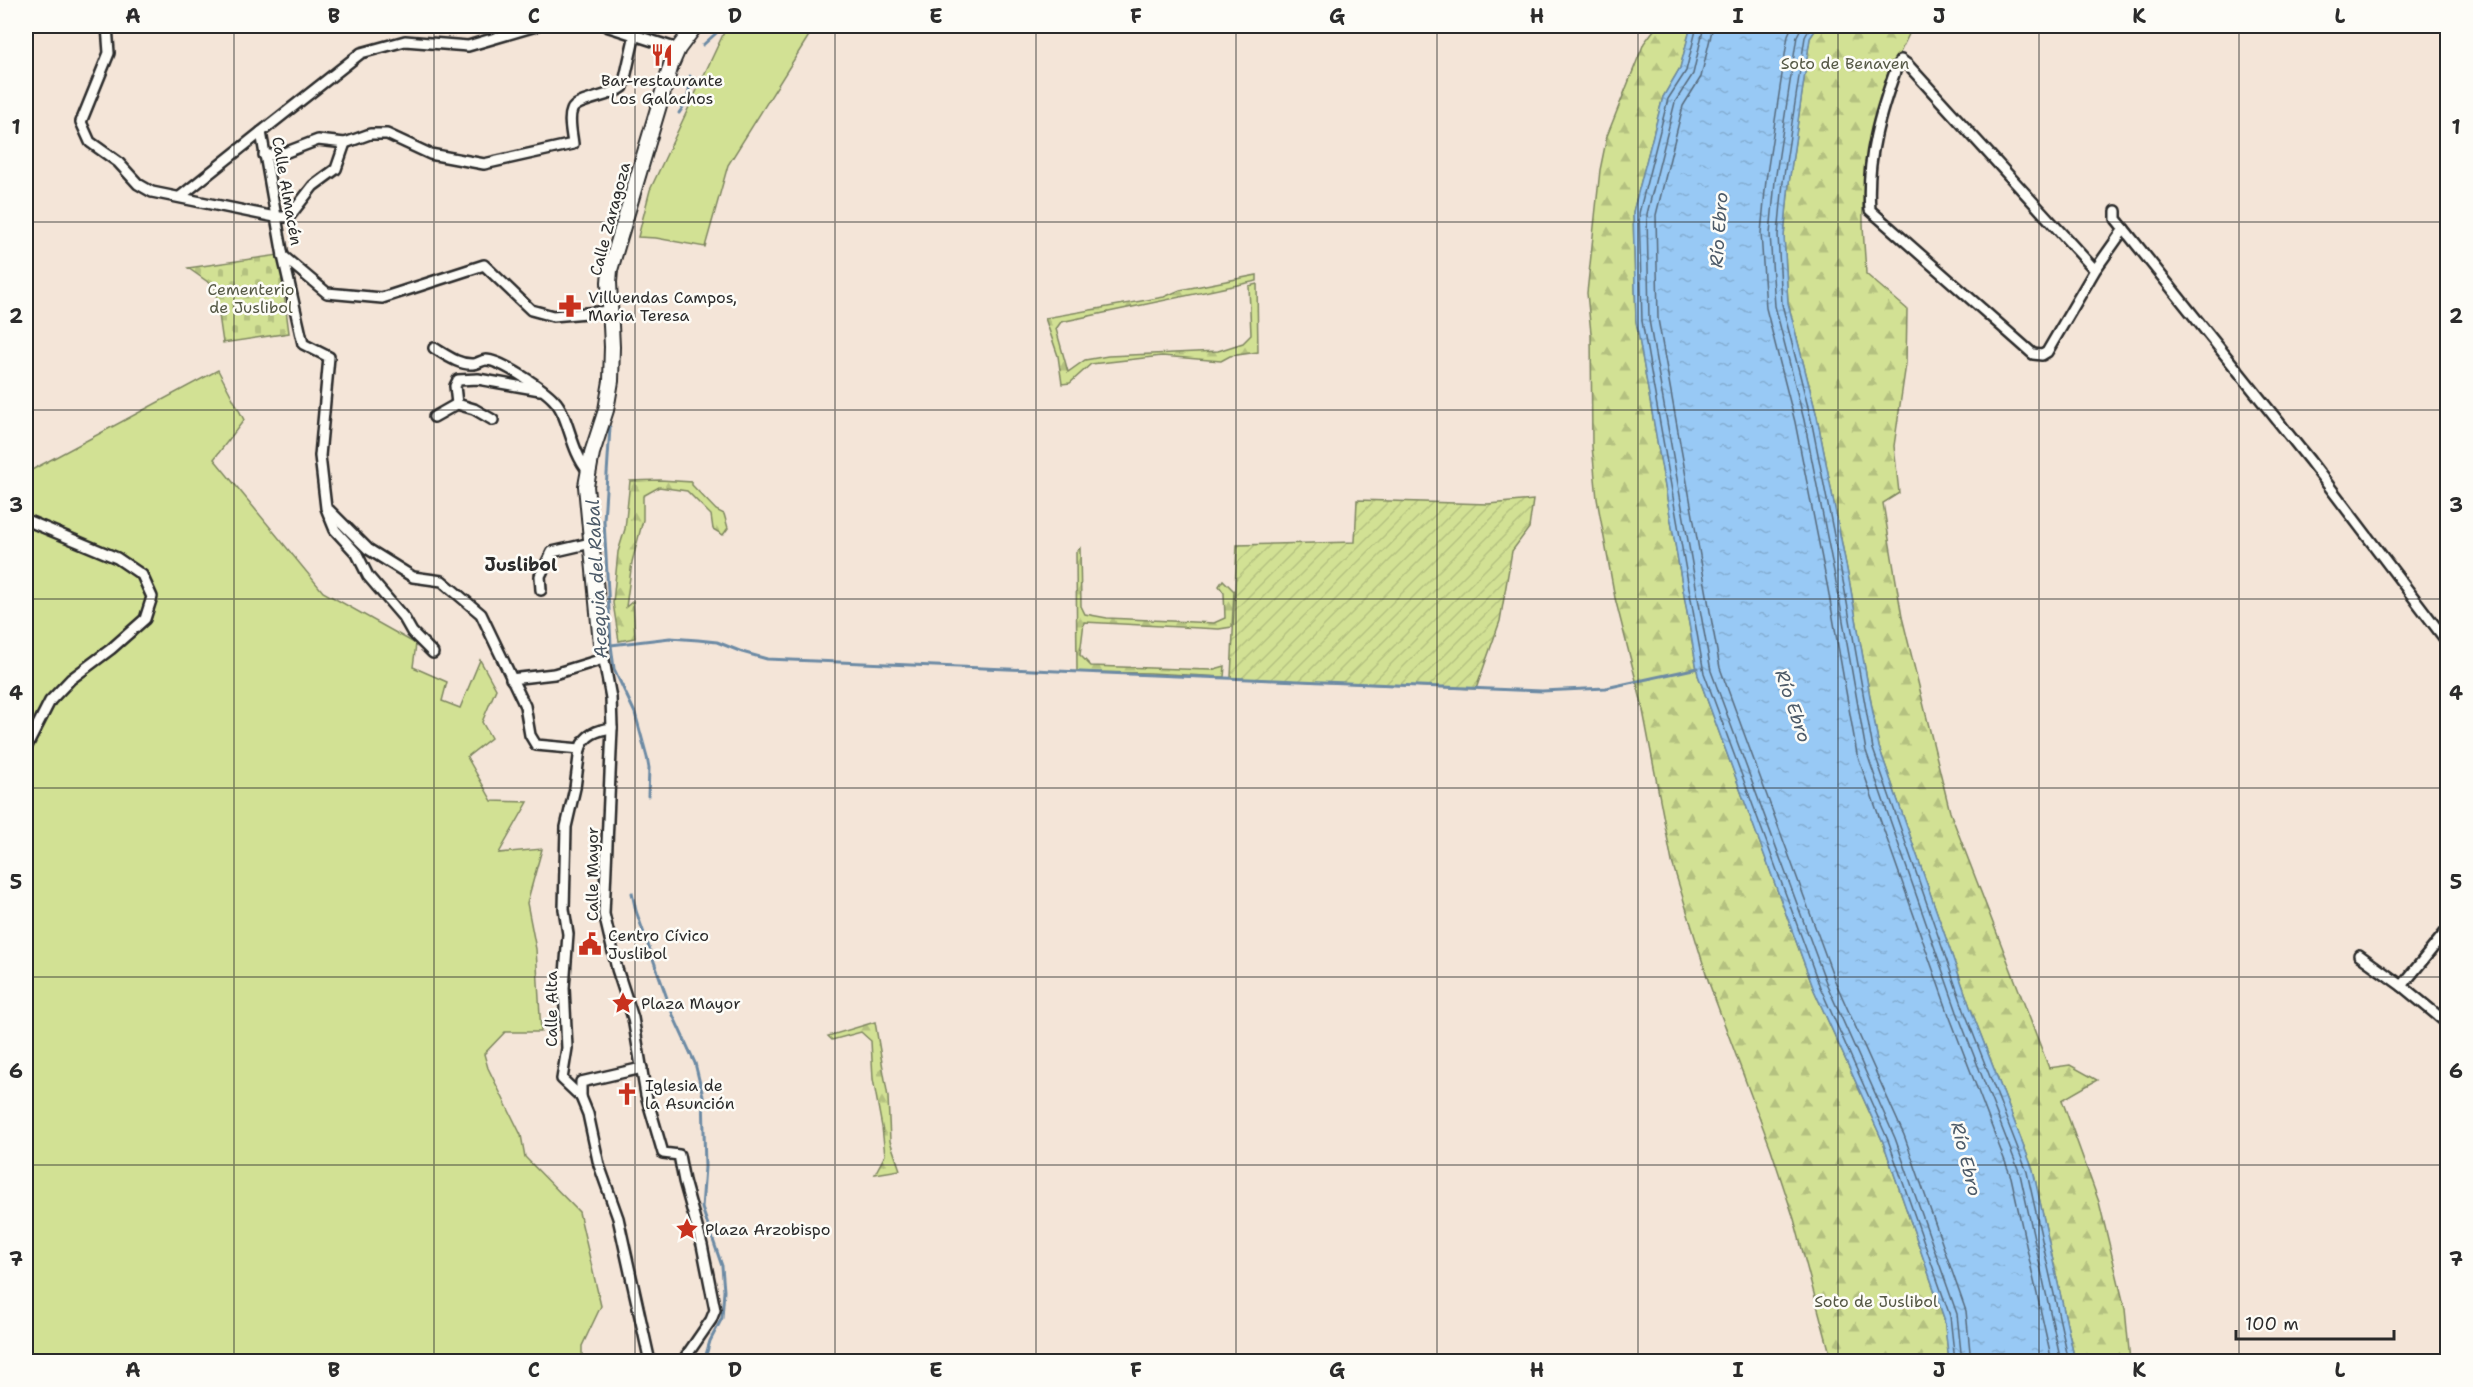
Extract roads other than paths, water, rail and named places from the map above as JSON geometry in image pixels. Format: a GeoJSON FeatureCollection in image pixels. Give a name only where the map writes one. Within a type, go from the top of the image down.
{"type":"FeatureCollection","features":[{"type":"Feature","properties":{"kind":"street"},"geometry":{"type":"LineString","coordinates":[[107,26],[109,53],[81,122],[90,142],[118,162],[138,184],[152,192],[181,196],[275,217],[289,217],[314,186],[336,169],[345,143]]}},
{"type":"Feature","properties":{"kind":"street","name":"Calle Almacén"},"geometry":{"type":"LineString","coordinates":[[326,508],[320,456],[329,357],[303,344],[282,256],[261,132],[361,53],[405,41],[468,46],[514,29],[536,26]]}},
{"type":"Feature","properties":{"kind":"street"},"geometry":{"type":"LineString","coordinates":[[606,26],[678,49]]}},
{"type":"Feature","properties":{"kind":"street","name":"Calle Zaragoza"},"geometry":{"type":"LineString","coordinates":[[601,644],[586,498],[588,471],[606,410],[611,381],[610,270],[671,65],[678,49],[695,26]]}},
{"type":"Feature","properties":{"kind":"street"},"geometry":{"type":"LineString","coordinates":[[264,155],[279,155],[318,140],[345,143],[370,134],[387,134],[430,154],[484,164],[573,144],[571,112],[573,107],[579,103],[612,94],[622,87],[635,34]]}},
{"type":"Feature","properties":{"kind":"street"},"geometry":{"type":"LineString","coordinates":[[2095,270],[1901,60],[1880,112],[1875,136],[1870,168],[1870,210],[2033,354],[2042,355],[2047,352],[2095,270],[2124,230]]}},
{"type":"Feature","properties":{"kind":"street"},"geometry":{"type":"LineString","coordinates":[[181,196],[261,132]]}},
{"type":"Feature","properties":{"kind":"street"},"geometry":{"type":"LineString","coordinates":[[2116,211],[2116,219],[2124,230],[2310,461],[2448,643]]}},
{"type":"Feature","properties":{"kind":"street"},"geometry":{"type":"LineString","coordinates":[[282,256],[327,293],[382,298],[484,265],[531,310],[553,316],[609,311]]}},
{"type":"Feature","properties":{"kind":"street"},"geometry":{"type":"LineString","coordinates":[[435,348],[465,364],[476,364],[486,360],[493,362],[542,390],[557,404],[577,457],[588,471]]}},
{"type":"Feature","properties":{"kind":"street"},"geometry":{"type":"LineString","coordinates":[[457,404],[455,386],[458,380],[478,379],[542,390]]}},
{"type":"Feature","properties":{"kind":"street"},"geometry":{"type":"LineString","coordinates":[[434,417],[457,404],[474,409],[493,420]]}},
{"type":"Feature","properties":{"kind":"street"},"geometry":{"type":"LineString","coordinates":[[326,508],[335,530],[357,554],[368,576],[404,618],[412,632],[433,653]]}},
{"type":"Feature","properties":{"kind":"street"},"geometry":{"type":"LineString","coordinates":[[326,508],[368,549],[413,577],[442,581],[481,614],[525,706],[530,735],[536,745],[580,749],[586,739],[594,733],[612,728]]}},
{"type":"Feature","properties":{"kind":"street"},"geometry":{"type":"LineString","coordinates":[[26,520],[117,558],[142,575],[152,597],[145,619],[111,649],[71,679],[50,700],[26,748]]}},
{"type":"Feature","properties":{"kind":"street"},"geometry":{"type":"LineString","coordinates":[[541,590],[540,576],[552,552],[591,543]]}},
{"type":"Feature","properties":{"kind":"street","name":"Calle Mayor"},"geometry":{"type":"LineString","coordinates":[[601,644],[612,698],[604,914],[617,969],[633,1018],[646,1095],[663,1153],[680,1155],[684,1181],[702,1245],[715,1310],[711,1320],[682,1362]]}},
{"type":"Feature","properties":{"kind":"street"},"geometry":{"type":"LineString","coordinates":[[511,679],[554,674],[603,659]]}},
{"type":"Feature","properties":{"kind":"street","name":"Calle Alta"},"geometry":{"type":"LineString","coordinates":[[580,749],[575,788],[566,827],[564,909],[568,934],[564,988],[567,1048],[562,1079],[581,1097],[588,1114],[599,1165],[618,1218],[650,1362]]}},
{"type":"Feature","properties":{"kind":"street"},"geometry":{"type":"LineString","coordinates":[[2402,986],[2448,929]]}},
{"type":"Feature","properties":{"kind":"street"},"geometry":{"type":"LineString","coordinates":[[2359,955],[2402,986],[2448,1024]]}},
{"type":"Feature","properties":{"kind":"street"},"geometry":{"type":"LineString","coordinates":[[581,1097],[581,1082],[642,1068]]}},
{"type":"Feature","properties":{"kind":"water","name":"Río Ebro"},"geometry":{"type":"Polygon","coordinates":[[[1691,26],[1818,26],[1810,38],[1789,183],[1784,236],[1788,303],[1817,417],[1879,747],[1970,1007],[2033,1170],[2075,1361],[1949,1361],[1944,1318],[1883,1142],[1814,990],[1698,675],[1636,321],[1633,212],[1663,97],[1680,68],[1691,26]]]}},
{"type":"Feature","properties":{"kind":"waterway"},"geometry":{"type":"LineString","coordinates":[[703,45],[724,26]]}},
{"type":"Feature","properties":{"kind":"waterway"},"geometry":{"type":"LineString","coordinates":[[679,113],[688,96],[690,76]]}},
{"type":"Feature","properties":{"kind":"waterway","name":"Acequia del Rabal"},"geometry":{"type":"LineString","coordinates":[[610,427],[604,521],[611,645],[614,669],[635,713],[647,757],[648,796]]}},
{"type":"Feature","properties":{"kind":"waterway"},"geometry":{"type":"LineString","coordinates":[[611,645],[670,638],[717,642],[767,659],[1542,691],[1606,688],[1698,668]]}},
{"type":"Feature","properties":{"kind":"waterway"},"geometry":{"type":"LineString","coordinates":[[632,893],[636,911],[673,1015],[695,1063],[703,1096],[705,1167],[702,1208],[722,1266],[724,1291],[722,1318],[710,1341],[704,1362]]}},
{"type":"Feature","properties":{"kind":"place","name":"Bar-restaurante Los Galachos"},"geometry":{"type":"Point","coordinates":[662,55]}},
{"type":"Feature","properties":{"kind":"place","name":"Villuendas Campos, Maria Teresa"},"geometry":{"type":"Point","coordinates":[570,306]}},
{"type":"Feature","properties":{"kind":"place","name":"Centro Cívico Juslibol"},"geometry":{"type":"Point","coordinates":[590,944]}},
{"type":"Feature","properties":{"kind":"place","name":"Plaza Mayor"},"geometry":{"type":"Point","coordinates":[623,1003]}},
{"type":"Feature","properties":{"kind":"place","name":"Iglesia de la Asunción"},"geometry":{"type":"Point","coordinates":[627,1094]}},
{"type":"Feature","properties":{"kind":"place","name":"Plaza Arzobispo"},"geometry":{"type":"Point","coordinates":[687,1229]}},
{"type":"Feature","properties":{"kind":"district","name":"Juslibol"},"geometry":{"type":"Point","coordinates":[521,565]}},
{"type":"Feature","properties":{"kind":"park label","name":"Soto de Benaven"},"geometry":{"type":"Point","coordinates":[1845,63]}},
{"type":"Feature","properties":{"kind":"park label","name":"Cementerio de Juslibol"},"geometry":{"type":"Point","coordinates":[251,298]}},
{"type":"Feature","properties":{"kind":"park label","name":"Soto de Juslibol"},"geometry":{"type":"Point","coordinates":[1876,1301]}}]}
